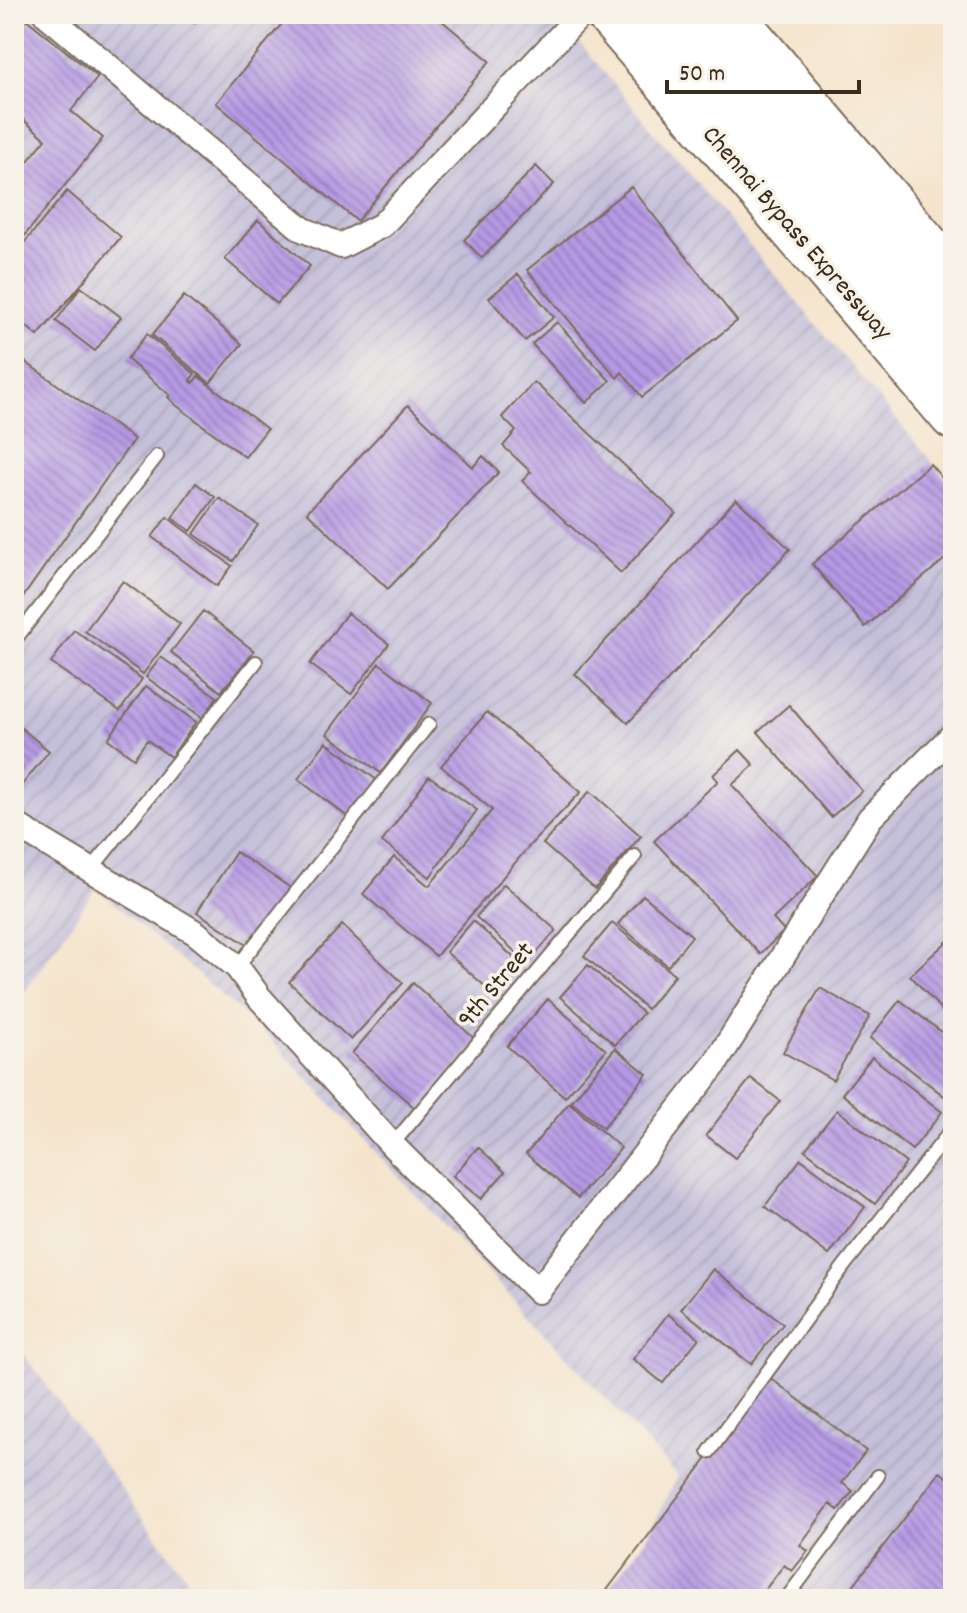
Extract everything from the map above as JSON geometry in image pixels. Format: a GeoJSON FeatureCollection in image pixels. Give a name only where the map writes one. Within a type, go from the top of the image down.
{"type":"FeatureCollection","features":[{"type":"Feature","properties":{"kind":"highway","name":"Chennai Bypass Expressway"},"geometry":{"type":"LineString","coordinates":[[608,14],[953,417]]}},
{"type":"Feature","properties":{"kind":"highway"},"geometry":{"type":"LineString","coordinates":[[731,14],[953,276]]}},
{"type":"Feature","properties":{"kind":"main road"},"geometry":{"type":"LineString","coordinates":[[649,14],[953,370]]}},
{"type":"Feature","properties":{"kind":"main road"},"geometry":{"type":"LineString","coordinates":[[689,14],[953,320]]}},
{"type":"Feature","properties":{"kind":"street"},"geometry":{"type":"LineString","coordinates":[[46,14],[302,229],[341,246],[382,225],[581,14]]}},
{"type":"Feature","properties":{"kind":"street"},"geometry":{"type":"LineString","coordinates":[[14,824],[90,871],[147,901],[196,933],[237,967],[259,997],[392,1145],[538,1291],[715,1064],[870,818],[953,735]]}},
{"type":"Feature","properties":{"kind":"lane"},"geometry":{"type":"LineString","coordinates":[[14,641],[157,456]]}},
{"type":"Feature","properties":{"kind":"lane"},"geometry":{"type":"LineString","coordinates":[[90,871],[256,662]]}},
{"type":"Feature","properties":{"kind":"lane"},"geometry":{"type":"LineString","coordinates":[[237,967],[429,724]]}},
{"type":"Feature","properties":{"kind":"lane","name":"9th Street"},"geometry":{"type":"LineString","coordinates":[[392,1145],[635,856]]}},
{"type":"Feature","properties":{"kind":"lane"},"geometry":{"type":"LineString","coordinates":[[709,1452],[844,1266],[953,1128]]}},
{"type":"Feature","properties":{"kind":"lane"},"geometry":{"type":"LineString","coordinates":[[786,1599],[878,1476]]}},
{"type":"Feature","properties":{"kind":"shaded area"},"geometry":{"type":"Polygon","coordinates":[[[14,14],[555,14],[953,487],[953,1599],[615,1599],[678,1476],[260,1028],[96,888],[14,1007],[14,14]]]}},
{"type":"Feature","properties":{"kind":"shaded area"},"geometry":{"type":"Polygon","coordinates":[[[14,1341],[202,1599],[14,1599],[14,1341]]]}},
{"type":"Feature","properties":{"kind":"building"},"geometry":{"type":"Polygon","coordinates":[[[14,14],[20,14],[98,77],[71,111],[103,138],[14,249],[14,178],[46,139],[14,112],[14,14]]]}},
{"type":"Feature","properties":{"kind":"building"},"geometry":{"type":"Polygon","coordinates":[[[183,14],[202,14],[194,23],[183,14]]]}},
{"type":"Feature","properties":{"kind":"building"},"geometry":{"type":"Polygon","coordinates":[[[290,14],[434,14],[490,61],[357,221],[216,103],[290,14]]]}},
{"type":"Feature","properties":{"kind":"building"},"geometry":{"type":"Polygon","coordinates":[[[536,166],[554,184],[482,258],[464,240],[536,166]]]}},
{"type":"Feature","properties":{"kind":"building"},"geometry":{"type":"Polygon","coordinates":[[[631,187],[737,321],[642,397],[622,372],[617,378],[527,270],[631,187]]]}},
{"type":"Feature","properties":{"kind":"building"},"geometry":{"type":"Polygon","coordinates":[[[67,191],[121,237],[38,336],[14,316],[14,255],[67,191]]]}},
{"type":"Feature","properties":{"kind":"building"},"geometry":{"type":"Polygon","coordinates":[[[258,220],[310,266],[277,304],[225,259],[258,220]]]}},
{"type":"Feature","properties":{"kind":"building"},"geometry":{"type":"Polygon","coordinates":[[[518,274],[554,317],[525,341],[489,298],[518,274]]]}},
{"type":"Feature","properties":{"kind":"building"},"geometry":{"type":"Polygon","coordinates":[[[81,287],[121,317],[95,351],[56,321],[81,287]]]}},
{"type":"Feature","properties":{"kind":"building"},"geometry":{"type":"Polygon","coordinates":[[[184,296],[242,344],[210,383],[152,335],[184,296]]]}},
{"type":"Feature","properties":{"kind":"building"},"geometry":{"type":"Polygon","coordinates":[[[557,322],[610,381],[586,403],[532,344],[557,322]]]}},
{"type":"Feature","properties":{"kind":"building"},"geometry":{"type":"Polygon","coordinates":[[[147,334],[195,374],[190,380],[193,383],[198,376],[267,429],[245,457],[176,405],[168,397],[170,395],[127,359],[147,334]]]}},
{"type":"Feature","properties":{"kind":"building"},"geometry":{"type":"Polygon","coordinates":[[[14,354],[134,439],[14,610],[14,354]]]}},
{"type":"Feature","properties":{"kind":"building"},"geometry":{"type":"Polygon","coordinates":[[[534,382],[676,513],[621,573],[522,481],[531,472],[503,446],[516,431],[502,417],[534,382]]]}},
{"type":"Feature","properties":{"kind":"building"},"geometry":{"type":"Polygon","coordinates":[[[408,405],[473,467],[483,456],[499,472],[388,589],[307,512],[408,405]]]}},
{"type":"Feature","properties":{"kind":"building"},"geometry":{"type":"Polygon","coordinates":[[[930,464],[953,491],[953,552],[865,627],[812,564],[930,464]]]}},
{"type":"Feature","properties":{"kind":"building"},"geometry":{"type":"Polygon","coordinates":[[[196,483],[215,497],[191,531],[172,518],[196,483]]]}},
{"type":"Feature","properties":{"kind":"building"},"geometry":{"type":"Polygon","coordinates":[[[219,498],[258,525],[233,561],[194,534],[219,498]]]}},
{"type":"Feature","properties":{"kind":"building"},"geometry":{"type":"Polygon","coordinates":[[[736,499],[790,549],[628,723],[575,674],[736,499]]]}},
{"type":"Feature","properties":{"kind":"building"},"geometry":{"type":"Polygon","coordinates":[[[167,517],[232,566],[217,586],[152,537],[167,517]]]}},
{"type":"Feature","properties":{"kind":"building"},"geometry":{"type":"Polygon","coordinates":[[[123,581],[180,624],[143,674],[85,631],[123,581]]]}},
{"type":"Feature","properties":{"kind":"building"},"geometry":{"type":"Polygon","coordinates":[[[203,611],[254,651],[221,692],[171,652],[203,611]]]}},
{"type":"Feature","properties":{"kind":"building"},"geometry":{"type":"Polygon","coordinates":[[[347,613],[389,644],[351,694],[310,664],[347,613]]]}},
{"type":"Feature","properties":{"kind":"building"},"geometry":{"type":"Polygon","coordinates":[[[74,630],[142,679],[120,711],[51,663],[74,630]]]}},
{"type":"Feature","properties":{"kind":"building"},"geometry":{"type":"Polygon","coordinates":[[[161,657],[217,697],[203,718],[146,677],[161,657]]]}},
{"type":"Feature","properties":{"kind":"building"},"geometry":{"type":"Polygon","coordinates":[[[379,663],[432,703],[381,773],[327,734],[379,663]]]}},
{"type":"Feature","properties":{"kind":"building"},"geometry":{"type":"Polygon","coordinates":[[[146,686],[196,722],[171,757],[147,740],[134,758],[108,739],[146,686]]]}},
{"type":"Feature","properties":{"kind":"building"},"geometry":{"type":"Polygon","coordinates":[[[789,705],[862,791],[831,817],[758,732],[789,705]]]}},
{"type":"Feature","properties":{"kind":"building"},"geometry":{"type":"Polygon","coordinates":[[[487,712],[581,792],[531,844],[436,956],[363,894],[394,857],[429,886],[492,810],[441,766],[487,712]]]}},
{"type":"Feature","properties":{"kind":"building"},"geometry":{"type":"Polygon","coordinates":[[[14,722],[49,751],[14,795],[14,722]]]}},
{"type":"Feature","properties":{"kind":"building"},"geometry":{"type":"Polygon","coordinates":[[[326,742],[378,781],[349,818],[298,779],[326,742]]]}},
{"type":"Feature","properties":{"kind":"building"},"geometry":{"type":"Polygon","coordinates":[[[740,750],[754,765],[732,785],[818,876],[773,919],[784,931],[760,954],[654,841],[718,781],[713,775],[740,750]]]}},
{"type":"Feature","properties":{"kind":"building"},"geometry":{"type":"Polygon","coordinates":[[[429,776],[477,810],[430,877],[382,842],[429,776]]]}},
{"type":"Feature","properties":{"kind":"building"},"geometry":{"type":"Polygon","coordinates":[[[590,791],[641,836],[595,889],[543,844],[590,791]]]}},
{"type":"Feature","properties":{"kind":"building"},"geometry":{"type":"Polygon","coordinates":[[[236,852],[291,888],[252,948],[197,912],[236,852]]]}},
{"type":"Feature","properties":{"kind":"building"},"geometry":{"type":"Polygon","coordinates":[[[504,884],[556,930],[528,963],[476,917],[504,884]]]}},
{"type":"Feature","properties":{"kind":"building"},"geometry":{"type":"Polygon","coordinates":[[[643,895],[692,936],[668,966],[618,924],[643,895]]]}},
{"type":"Feature","properties":{"kind":"building"},"geometry":{"type":"Polygon","coordinates":[[[473,921],[521,964],[494,994],[446,952],[473,921]]]}},
{"type":"Feature","properties":{"kind":"building"},"geometry":{"type":"Polygon","coordinates":[[[612,923],[675,975],[647,1009],[584,956],[612,923]]]}},
{"type":"Feature","properties":{"kind":"building"},"geometry":{"type":"Polygon","coordinates":[[[342,925],[403,983],[351,1040],[289,982],[342,925]]]}},
{"type":"Feature","properties":{"kind":"building"},"geometry":{"type":"Polygon","coordinates":[[[951,938],[953,940],[953,1023],[910,975],[951,938]]]}},
{"type":"Feature","properties":{"kind":"building"},"geometry":{"type":"Polygon","coordinates":[[[588,965],[643,1013],[615,1045],[560,997],[588,965]]]}},
{"type":"Feature","properties":{"kind":"building"},"geometry":{"type":"Polygon","coordinates":[[[413,983],[476,1040],[416,1109],[352,1053],[413,983]]]}},
{"type":"Feature","properties":{"kind":"building"},"geometry":{"type":"Polygon","coordinates":[[[820,988],[870,1016],[833,1080],[783,1052],[820,988]]]}},
{"type":"Feature","properties":{"kind":"building"},"geometry":{"type":"Polygon","coordinates":[[[548,999],[606,1050],[565,1097],[507,1046],[548,999]]]}},
{"type":"Feature","properties":{"kind":"building"},"geometry":{"type":"Polygon","coordinates":[[[900,1000],[953,1041],[953,1093],[948,1099],[870,1038],[900,1000]]]}},
{"type":"Feature","properties":{"kind":"building"},"geometry":{"type":"Polygon","coordinates":[[[615,1048],[647,1074],[603,1128],[571,1102],[615,1048]]]}},
{"type":"Feature","properties":{"kind":"building"},"geometry":{"type":"Polygon","coordinates":[[[872,1057],[942,1112],[912,1150],[842,1094],[872,1057]]]}},
{"type":"Feature","properties":{"kind":"building"},"geometry":{"type":"Polygon","coordinates":[[[751,1078],[780,1101],[735,1158],[706,1135],[751,1078]]]}},
{"type":"Feature","properties":{"kind":"building"},"geometry":{"type":"Polygon","coordinates":[[[569,1103],[621,1148],[578,1198],[526,1154],[569,1103]]]}},
{"type":"Feature","properties":{"kind":"building"},"geometry":{"type":"Polygon","coordinates":[[[837,1110],[906,1163],[875,1204],[805,1150],[837,1110]]]}},
{"type":"Feature","properties":{"kind":"building"},"geometry":{"type":"Polygon","coordinates":[[[478,1147],[505,1172],[481,1199],[453,1176],[478,1147]]]}},
{"type":"Feature","properties":{"kind":"building"},"geometry":{"type":"Polygon","coordinates":[[[801,1159],[865,1207],[829,1255],[765,1206],[801,1159]]]}},
{"type":"Feature","properties":{"kind":"building"},"geometry":{"type":"Polygon","coordinates":[[[713,1269],[783,1324],[751,1364],[681,1309],[713,1269]]]}},
{"type":"Feature","properties":{"kind":"building"},"geometry":{"type":"Polygon","coordinates":[[[668,1314],[699,1338],[663,1383],[633,1359],[668,1314]]]}},
{"type":"Feature","properties":{"kind":"building"},"geometry":{"type":"Polygon","coordinates":[[[769,1377],[866,1451],[842,1483],[853,1491],[838,1510],[830,1504],[800,1545],[808,1551],[792,1571],[784,1565],[758,1599],[604,1599],[604,1594],[769,1377]]]}},
{"type":"Feature","properties":{"kind":"building"},"geometry":{"type":"Polygon","coordinates":[[[940,1472],[953,1482],[953,1599],[843,1599],[940,1472]]]}}]}
